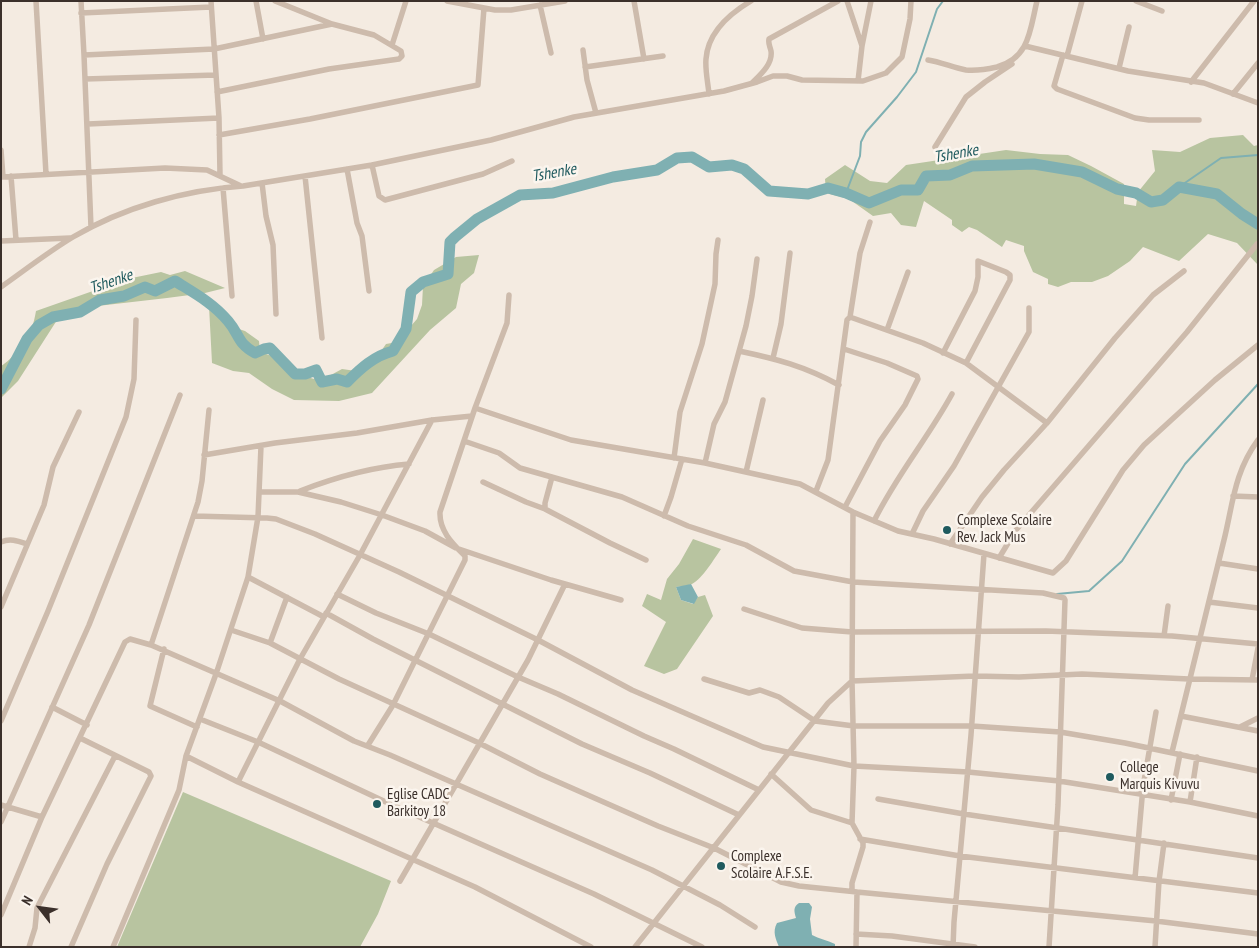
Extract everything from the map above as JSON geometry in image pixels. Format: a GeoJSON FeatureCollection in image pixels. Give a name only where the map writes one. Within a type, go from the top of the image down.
{"type":"FeatureCollection","features":[{"type":"Feature","properties":{"kind":"street"},"geometry":{"type":"LineString","coordinates":[[36,1],[46,174]]}},
{"type":"Feature","properties":{"kind":"street"},"geometry":{"type":"LineString","coordinates":[[80,1],[88,124],[91,227]]}},
{"type":"Feature","properties":{"kind":"street"},"geometry":{"type":"LineString","coordinates":[[256,1],[263,39]]}},
{"type":"Feature","properties":{"kind":"street"},"geometry":{"type":"LineString","coordinates":[[217,92],[329,69],[399,59],[402,56],[402,53],[392,45],[374,36],[332,24],[275,1]]}},
{"type":"Feature","properties":{"kind":"street"},"geometry":{"type":"LineString","coordinates":[[392,45],[406,1]]}},
{"type":"Feature","properties":{"kind":"street"},"geometry":{"type":"LineString","coordinates":[[447,1],[484,8],[511,10],[532,4],[540,5],[565,1]]}},
{"type":"Feature","properties":{"kind":"street"},"geometry":{"type":"LineString","coordinates":[[634,1],[644,59]]}},
{"type":"Feature","properties":{"kind":"street"},"geometry":{"type":"LineString","coordinates":[[709,94],[706,60],[710,41],[724,20],[750,1]]}},
{"type":"Feature","properties":{"kind":"street"},"geometry":{"type":"LineString","coordinates":[[750,84],[762,74],[769,63],[771,54],[768,43],[769,39],[838,1]]}},
{"type":"Feature","properties":{"kind":"street"},"geometry":{"type":"LineString","coordinates":[[847,1],[862,46]]}},
{"type":"Feature","properties":{"kind":"street"},"geometry":{"type":"LineString","coordinates":[[858,81],[862,46],[871,1]]}},
{"type":"Feature","properties":{"kind":"street"},"geometry":{"type":"LineString","coordinates":[[1,287],[91,227],[137,207],[162,200],[224,188],[372,165],[491,140],[574,117],[709,94],[773,76],[787,76],[802,80],[858,81],[886,73],[902,57],[910,19],[911,1]]}},
{"type":"Feature","properties":{"kind":"street"},"geometry":{"type":"LineString","coordinates":[[1082,1],[1054,86],[1057,90],[1135,118],[1149,120],[1198,120]]}},
{"type":"Feature","properties":{"kind":"street"},"geometry":{"type":"LineString","coordinates":[[1136,1],[1162,11]]}},
{"type":"Feature","properties":{"kind":"street"},"geometry":{"type":"LineString","coordinates":[[1191,82],[1254,1]]}},
{"type":"Feature","properties":{"kind":"street"},"geometry":{"type":"LineString","coordinates":[[935,147],[966,97],[1020,56],[1025,46],[1037,2]]}},
{"type":"Feature","properties":{"kind":"street"},"geometry":{"type":"LineString","coordinates":[[82,13],[211,4],[219,118],[220,175]]}},
{"type":"Feature","properties":{"kind":"street"},"geometry":{"type":"LineString","coordinates":[[540,5],[551,53]]}},
{"type":"Feature","properties":{"kind":"street"},"geometry":{"type":"LineString","coordinates":[[219,135],[310,119],[478,85],[484,8]]}},
{"type":"Feature","properties":{"kind":"street"},"geometry":{"type":"LineString","coordinates":[[84,55],[214,49],[332,24]]}},
{"type":"Feature","properties":{"kind":"street"},"geometry":{"type":"LineString","coordinates":[[1119,68],[1129,27]]}},
{"type":"Feature","properties":{"kind":"street"},"geometry":{"type":"LineString","coordinates":[[1025,46],[1119,68],[1204,84],[1258,103]]}},
{"type":"Feature","properties":{"kind":"street"},"geometry":{"type":"LineString","coordinates":[[583,50],[596,114]]}},
{"type":"Feature","properties":{"kind":"street"},"geometry":{"type":"LineString","coordinates":[[585,67],[663,56]]}},
{"type":"Feature","properties":{"kind":"street"},"geometry":{"type":"LineString","coordinates":[[928,60],[966,70],[978,70],[1001,66],[1020,56]]}},
{"type":"Feature","properties":{"kind":"street"},"geometry":{"type":"LineString","coordinates":[[1233,94],[1258,63]]}},
{"type":"Feature","properties":{"kind":"street"},"geometry":{"type":"LineString","coordinates":[[85,80],[216,75]]}},
{"type":"Feature","properties":{"kind":"street"},"geometry":{"type":"LineString","coordinates":[[88,124],[219,118]]}},
{"type":"Feature","properties":{"kind":"street"},"geometry":{"type":"LineString","coordinates":[[1,150],[2,177],[89,171],[201,169],[220,175],[243,186]]}},
{"type":"Feature","properties":{"kind":"street"},"geometry":{"type":"LineString","coordinates":[[372,165],[379,196],[385,200],[483,174],[512,161]]}},
{"type":"Feature","properties":{"kind":"street"},"geometry":{"type":"LineString","coordinates":[[348,169],[356,223],[362,236],[369,291]]}},
{"type":"Feature","properties":{"kind":"street"},"geometry":{"type":"LineString","coordinates":[[11,176],[16,240]]}},
{"type":"Feature","properties":{"kind":"street"},"geometry":{"type":"LineString","coordinates":[[305,176],[322,338]]}},
{"type":"Feature","properties":{"kind":"street"},"geometry":{"type":"LineString","coordinates":[[262,183],[272,245],[276,314]]}},
{"type":"Feature","properties":{"kind":"street"},"geometry":{"type":"LineString","coordinates":[[224,188],[232,296]]}},
{"type":"Feature","properties":{"kind":"street"},"geometry":{"type":"LineString","coordinates":[[816,491],[828,460],[848,319],[850,317],[860,252],[870,222]]}},
{"type":"Feature","properties":{"kind":"street"},"geometry":{"type":"LineString","coordinates":[[1,241],[72,238]]}},
{"type":"Feature","properties":{"kind":"street"},"geometry":{"type":"LineString","coordinates":[[674,458],[680,412],[702,344],[715,284],[718,240]]}},
{"type":"Feature","properties":{"kind":"street"},"geometry":{"type":"LineString","coordinates":[[999,558],[1016,530],[1187,332],[1257,244]]}},
{"type":"Feature","properties":{"kind":"street"},"geometry":{"type":"LineString","coordinates":[[773,358],[781,324],[790,253]]}},
{"type":"Feature","properties":{"kind":"street"},"geometry":{"type":"LineString","coordinates":[[705,463],[714,424],[725,402],[739,351],[752,296],[757,259]]}},
{"type":"Feature","properties":{"kind":"street"},"geometry":{"type":"LineString","coordinates":[[944,353],[975,291],[978,277],[978,262],[1006,272],[1010,275],[1010,280],[966,363]]}},
{"type":"Feature","properties":{"kind":"street"},"geometry":{"type":"LineString","coordinates":[[950,544],[988,490],[1047,422],[1080,380],[1153,295],[1184,271]]}},
{"type":"Feature","properties":{"kind":"street"},"geometry":{"type":"LineString","coordinates":[[887,330],[908,272]]}},
{"type":"Feature","properties":{"kind":"street"},"geometry":{"type":"LineString","coordinates":[[509,295],[507,323],[472,416],[440,512],[440,524],[456,548],[565,584],[621,600]]}},
{"type":"Feature","properties":{"kind":"street"},"geometry":{"type":"LineString","coordinates":[[912,534],[923,511],[954,466],[1029,332],[1029,308]]}},
{"type":"Feature","properties":{"kind":"street"},"geometry":{"type":"LineString","coordinates":[[850,317],[923,343],[966,363],[1047,422]]}},
{"type":"Feature","properties":{"kind":"street"},"geometry":{"type":"LineString","coordinates":[[1,721],[48,611],[126,417],[134,379],[136,320]]}},
{"type":"Feature","properties":{"kind":"street"},"geometry":{"type":"LineString","coordinates":[[475,408],[571,440],[705,463],[800,484],[853,512],[898,531],[1053,573],[1066,561],[1123,470],[1144,445],[1215,380],[1258,344]]}},
{"type":"Feature","properties":{"kind":"street"},"geometry":{"type":"LineString","coordinates":[[844,349],[887,363],[917,376],[918,379],[905,405],[880,441],[844,507]]}},
{"type":"Feature","properties":{"kind":"street"},"geometry":{"type":"LineString","coordinates":[[739,351],[773,358],[816,372],[839,385]]}},
{"type":"Feature","properties":{"kind":"street"},"geometry":{"type":"LineString","coordinates":[[874,521],[890,491],[934,426],[952,394]]}},
{"type":"Feature","properties":{"kind":"street"},"geometry":{"type":"LineString","coordinates":[[1,822],[4,806],[89,625],[180,395]]}},
{"type":"Feature","properties":{"kind":"street"},"geometry":{"type":"LineString","coordinates":[[746,472],[762,400]]}},
{"type":"Feature","properties":{"kind":"street"},"geometry":{"type":"LineString","coordinates":[[151,645],[198,502],[209,410]]}},
{"type":"Feature","properties":{"kind":"street"},"geometry":{"type":"LineString","coordinates":[[1,607],[44,505],[55,462],[79,412]]}},
{"type":"Feature","properties":{"kind":"street"},"geometry":{"type":"LineString","coordinates":[[204,455],[432,420],[472,416]]}},
{"type":"Feature","properties":{"kind":"street"},"geometry":{"type":"LineString","coordinates":[[238,782],[300,659],[360,555],[432,420]]}},
{"type":"Feature","properties":{"kind":"street"},"geometry":{"type":"LineString","coordinates":[[1172,752],[1228,528],[1238,476],[1258,440]]}},
{"type":"Feature","properties":{"kind":"street"},"geometry":{"type":"LineString","coordinates":[[464,441],[499,453],[520,468],[622,497],[688,526],[746,545],[794,570],[853,582],[1044,593],[1064,598],[1059,781],[1049,947]]}},
{"type":"Feature","properties":{"kind":"street"},"geometry":{"type":"LineString","coordinates":[[112,947],[179,790],[186,756],[216,674],[248,577],[258,517],[261,446]]}},
{"type":"Feature","properties":{"kind":"street"},"geometry":{"type":"LineString","coordinates":[[664,516],[682,459]]}},
{"type":"Feature","properties":{"kind":"street"},"geometry":{"type":"LineString","coordinates":[[298,492],[346,474],[409,464]]}},
{"type":"Feature","properties":{"kind":"street"},"geometry":{"type":"LineString","coordinates":[[545,509],[552,477]]}},
{"type":"Feature","properties":{"kind":"street"},"geometry":{"type":"LineString","coordinates":[[483,482],[545,509],[646,560]]}},
{"type":"Feature","properties":{"kind":"street"},"geometry":{"type":"LineString","coordinates":[[259,492],[298,492],[382,514],[433,535],[456,548],[465,558],[416,660],[393,704],[368,745]]}},
{"type":"Feature","properties":{"kind":"street"},"geometry":{"type":"LineString","coordinates":[[1233,496],[1258,497]]}},
{"type":"Feature","properties":{"kind":"street"},"geometry":{"type":"LineString","coordinates":[[853,512],[852,681],[854,766],[852,823],[863,847],[852,883],[856,947]]}},
{"type":"Feature","properties":{"kind":"street"},"geometry":{"type":"LineString","coordinates":[[194,516],[258,517],[276,519],[293,525],[399,572],[538,640],[632,690],[763,747],[854,766],[968,772],[1059,781],[1190,802],[1258,816]]}},
{"type":"Feature","properties":{"kind":"street"},"geometry":{"type":"LineString","coordinates":[[1,542],[13,540],[27,544]]}},
{"type":"Feature","properties":{"kind":"street"},"geometry":{"type":"LineString","coordinates":[[954,945],[984,554]]}},
{"type":"Feature","properties":{"kind":"street"},"geometry":{"type":"LineString","coordinates":[[1219,562],[1258,569]]}},
{"type":"Feature","properties":{"kind":"street"},"geometry":{"type":"LineString","coordinates":[[248,577],[582,744],[650,773],[739,815]]}},
{"type":"Feature","properties":{"kind":"street"},"geometry":{"type":"LineString","coordinates":[[400,881],[518,677],[565,584]]}},
{"type":"Feature","properties":{"kind":"street"},"geometry":{"type":"LineString","coordinates":[[337,594],[376,613],[429,634],[759,790]]}},
{"type":"Feature","properties":{"kind":"street"},"geometry":{"type":"LineString","coordinates":[[270,643],[287,597]]}},
{"type":"Feature","properties":{"kind":"street"},"geometry":{"type":"LineString","coordinates":[[1209,602],[1258,608]]}},
{"type":"Feature","properties":{"kind":"street"},"geometry":{"type":"LineString","coordinates":[[1164,636],[1168,606]]}},
{"type":"Feature","properties":{"kind":"street"},"geometry":{"type":"LineString","coordinates":[[744,609],[802,628],[852,632],[1063,631],[1164,636],[1258,644]]}},
{"type":"Feature","properties":{"kind":"street"},"geometry":{"type":"LineString","coordinates":[[230,630],[270,643],[540,774],[658,826],[714,848],[781,882],[799,886],[854,892],[1156,921],[1258,934]]}},
{"type":"Feature","properties":{"kind":"street"},"geometry":{"type":"LineString","coordinates":[[1,915],[42,817],[125,642],[130,638],[164,650],[280,701],[354,741],[368,745],[652,870],[720,905],[755,927]]}},
{"type":"Feature","properties":{"kind":"street"},"geometry":{"type":"LineString","coordinates":[[635,947],[828,703],[852,681],[1062,675],[1255,680],[1258,648]]}},
{"type":"Feature","properties":{"kind":"street"},"geometry":{"type":"LineString","coordinates":[[164,650],[150,706],[197,727]]}},
{"type":"Feature","properties":{"kind":"street"},"geometry":{"type":"LineString","coordinates":[[704,679],[749,693],[760,690],[779,696],[815,721],[854,726],[972,726],[1060,732],[1172,752],[1258,771]]}},
{"type":"Feature","properties":{"kind":"street"},"geometry":{"type":"LineString","coordinates":[[52,707],[87,725]]}},
{"type":"Feature","properties":{"kind":"street"},"geometry":{"type":"LineString","coordinates":[[1135,878],[1142,794],[1156,712]]}},
{"type":"Feature","properties":{"kind":"street"},"geometry":{"type":"LineString","coordinates":[[1181,716],[1258,731]]}},
{"type":"Feature","properties":{"kind":"street"},"geometry":{"type":"LineString","coordinates":[[1240,727],[1258,718]]}},
{"type":"Feature","properties":{"kind":"street"},"geometry":{"type":"LineString","coordinates":[[200,719],[258,742],[594,894],[702,947]]}},
{"type":"Feature","properties":{"kind":"street"},"geometry":{"type":"LineString","coordinates":[[71,947],[107,864],[152,776],[149,772],[80,738]]}},
{"type":"Feature","properties":{"kind":"street"},"geometry":{"type":"LineString","coordinates":[[1171,800],[1180,754]]}},
{"type":"Feature","properties":{"kind":"street"},"geometry":{"type":"LineString","coordinates":[[28,947],[40,902],[115,756]]}},
{"type":"Feature","properties":{"kind":"street"},"geometry":{"type":"LineString","coordinates":[[186,756],[238,782],[475,887],[592,947]]}},
{"type":"Feature","properties":{"kind":"street"},"geometry":{"type":"LineString","coordinates":[[1190,802],[1197,758]]}},
{"type":"Feature","properties":{"kind":"street"},"geometry":{"type":"LineString","coordinates":[[771,774],[811,810],[852,823]]}},
{"type":"Feature","properties":{"kind":"street"},"geometry":{"type":"LineString","coordinates":[[878,799],[964,814],[1258,858]]}},
{"type":"Feature","properties":{"kind":"street"},"geometry":{"type":"LineString","coordinates":[[4,806],[42,817]]}},
{"type":"Feature","properties":{"kind":"street"},"geometry":{"type":"LineString","coordinates":[[860,839],[960,856],[1258,893]]}},
{"type":"Feature","properties":{"kind":"street"},"geometry":{"type":"LineString","coordinates":[[1155,947],[1159,881],[1164,843]]}},
{"type":"Feature","properties":{"kind":"street"},"geometry":{"type":"LineString","coordinates":[[856,934],[892,936],[976,947]]}},
{"type":"Feature","properties":{"kind":"green space"},"geometry":{"type":"Polygon","coordinates":[[[1243,135],[1254,146],[1258,145],[1258,265],[1237,243],[1208,234],[1179,261],[1143,247],[1130,261],[1108,276],[1092,282],[1071,282],[1058,287],[1048,284],[1048,279],[1033,272],[1024,251],[1024,246],[1006,240],[1002,247],[977,230],[969,227],[962,232],[952,225],[952,220],[924,201],[916,227],[901,225],[891,213],[873,216],[849,199],[826,193],[825,179],[845,165],[870,181],[887,183],[906,165],[1006,150],[1068,155],[1124,184],[1124,204],[1136,206],[1138,192],[1155,171],[1152,150],[1180,152],[1210,138],[1243,135]]]}},
{"type":"Feature","properties":{"kind":"green space"},"geometry":{"type":"Polygon","coordinates":[[[479,255],[474,273],[461,284],[456,308],[430,330],[372,393],[339,401],[294,400],[272,389],[249,373],[233,371],[212,363],[209,306],[219,307],[226,325],[245,331],[259,341],[260,352],[281,359],[288,371],[314,379],[329,376],[342,369],[356,371],[377,357],[386,344],[397,342],[417,319],[422,305],[423,286],[434,270],[456,257],[479,255]]]}},
{"type":"Feature","properties":{"kind":"green space"},"geometry":{"type":"Polygon","coordinates":[[[185,271],[225,288],[205,293],[80,308],[59,317],[18,381],[1,398],[1,366],[15,354],[27,337],[33,325],[36,311],[127,279],[161,272],[170,275],[185,271]]]}},
{"type":"Feature","properties":{"kind":"green space"},"geometry":{"type":"Polygon","coordinates":[[[693,539],[721,549],[696,581],[690,585],[676,587],[681,600],[693,604],[698,597],[705,595],[713,616],[677,669],[664,674],[644,666],[666,622],[642,606],[647,594],[661,600],[667,579],[679,564],[693,539]]]}},
{"type":"Feature","properties":{"kind":"green space"},"geometry":{"type":"Polygon","coordinates":[[[183,792],[391,881],[378,914],[360,947],[117,947],[183,792]]]}},
{"type":"Feature","properties":{"kind":"water"},"geometry":{"type":"Polygon","coordinates":[[[691,584],[698,597],[694,604],[681,600],[676,587],[691,584]]]}},
{"type":"Feature","properties":{"kind":"water"},"geometry":{"type":"Polygon","coordinates":[[[799,903],[809,903],[812,907],[810,919],[812,935],[835,944],[835,947],[779,947],[775,932],[777,923],[796,918],[794,909],[799,903]]]}},
{"type":"Feature","properties":{"kind":"waterway"},"geometry":{"type":"LineString","coordinates":[[846,193],[860,156],[861,142],[866,132],[916,72],[937,9],[943,1]]}},
{"type":"Feature","properties":{"kind":"waterway"},"geometry":{"type":"LineString","coordinates":[[1179,187],[1221,158],[1258,155]]}},
{"type":"Feature","properties":{"kind":"waterway","name":"Tshenke"},"geometry":{"type":"LineString","coordinates":[[1,389],[27,339],[39,325],[53,317],[80,312],[100,300],[124,296],[145,287],[155,291],[175,281],[216,309],[232,326],[245,346],[255,353],[270,348],[295,374],[305,374],[316,370],[322,382],[337,379],[347,382],[368,363],[393,351],[406,329],[411,292],[423,282],[448,274],[450,242],[477,219],[520,195],[553,193],[613,177],[657,170],[677,158],[692,157],[709,167],[732,165],[744,169],[769,191],[808,194],[828,188],[869,203],[901,190],[918,190],[926,176],[950,175],[972,166],[1034,164],[1082,172],[1117,189],[1136,193],[1151,202],[1163,200],[1179,187],[1217,194],[1258,224]]}},
{"type":"Feature","properties":{"kind":"waterway"},"geometry":{"type":"LineString","coordinates":[[1057,594],[1089,591],[1122,561],[1185,464],[1258,384]]}},
{"type":"Feature","properties":{"kind":"place","name":"Complexe Scolaire Rev. Jack Mus"},"geometry":{"type":"Point","coordinates":[947,530]}},
{"type":"Feature","properties":{"kind":"place","name":"College Marquis Kivuvu"},"geometry":{"type":"Point","coordinates":[1110,777]}},
{"type":"Feature","properties":{"kind":"place","name":"Eglise CADC Barkitoy 18"},"geometry":{"type":"Point","coordinates":[377,804]}},
{"type":"Feature","properties":{"kind":"place","name":"Complexe Scolaire A.F.S.E."},"geometry":{"type":"Point","coordinates":[721,866]}}]}
